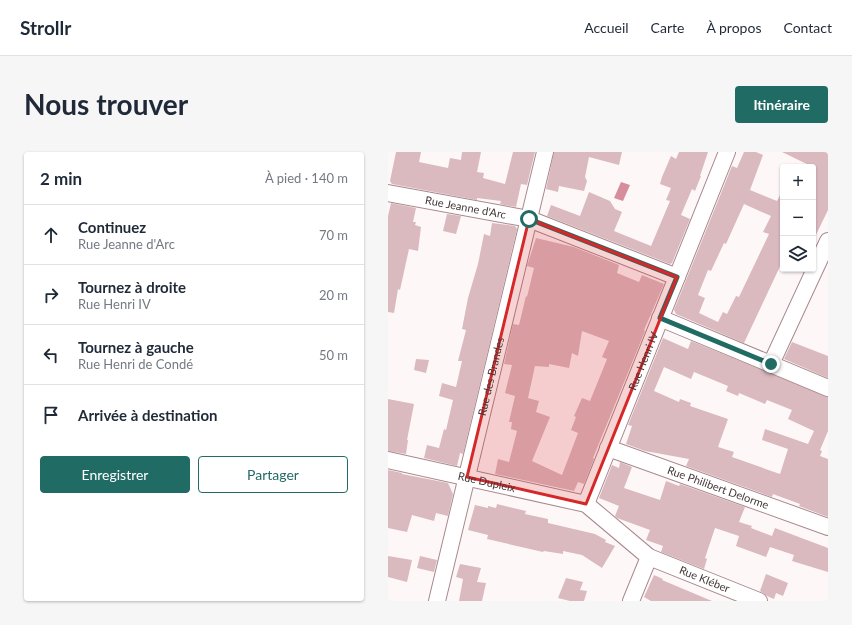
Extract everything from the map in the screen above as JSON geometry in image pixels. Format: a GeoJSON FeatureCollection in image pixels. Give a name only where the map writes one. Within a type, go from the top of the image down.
{"type":"FeatureCollection","features":[{"type":"Feature","properties":{"kind":"street","name":"Rue des Brandes"},"geometry":{"type":"LineString","coordinates":[[437,601],[546,152]]}},
{"type":"Feature","properties":{"kind":"street","name":"Rue Henri IV"},"geometry":{"type":"LineString","coordinates":[[586,504],[727,152]]}},
{"type":"Feature","properties":{"kind":"street","name":"Rue Jeanne d'Arc"},"geometry":{"type":"LineString","coordinates":[[388,192],[529,219],[677,277]]}},
{"type":"Feature","properties":{"kind":"street"},"geometry":{"type":"LineString","coordinates":[[771,364],[828,241]]}},
{"type":"Feature","properties":{"kind":"street"},"geometry":{"type":"LineString","coordinates":[[660,318],[828,388]]}},
{"type":"Feature","properties":{"kind":"street","name":"Rue Philibert Delorme"},"geometry":{"type":"LineString","coordinates":[[608,448],[828,527]]}},
{"type":"Feature","properties":{"kind":"street","name":"Rue Dupleix"},"geometry":{"type":"LineString","coordinates":[[388,460],[586,504]]}},
{"type":"Feature","properties":{"kind":"street","name":"Rue Kléber"},"geometry":{"type":"LineString","coordinates":[[586,504],[649,557],[759,601]]}},
{"type":"Feature","properties":{"kind":"street"},"geometry":{"type":"LineString","coordinates":[[631,601],[649,557]]}},
{"type":"Feature","properties":{"kind":"highlighted area"},"geometry":{"type":"Polygon","coordinates":[[[529,219],[677,277],[586,504],[467,477],[529,219]]]}},
{"type":"Feature","properties":{"kind":"shaded area"},"geometry":{"type":"Polygon","coordinates":[[[621,182],[630,185],[623,201],[614,198],[621,182]]]}},
{"type":"Feature","properties":{"kind":"building"},"geometry":{"type":"Polygon","coordinates":[[[396,152],[421,152],[419,162],[448,168],[450,158],[461,160],[462,152],[481,152],[477,172],[484,173],[483,178],[505,184],[513,152],[535,152],[527,185],[521,184],[516,207],[500,204],[501,201],[477,198],[477,200],[392,184],[390,181],[396,152]]]}},
{"type":"Feature","properties":{"kind":"building"},"geometry":{"type":"Polygon","coordinates":[[[554,152],[622,152],[619,165],[589,157],[585,177],[587,181],[584,191],[559,186],[558,192],[546,189],[554,152]]]}},
{"type":"Feature","properties":{"kind":"building"},"geometry":{"type":"Polygon","coordinates":[[[679,152],[708,152],[695,191],[692,189],[681,215],[690,219],[672,263],[670,264],[547,216],[551,205],[580,216],[589,192],[610,201],[615,209],[622,212],[614,231],[651,246],[670,201],[666,200],[671,188],[660,184],[662,177],[671,156],[676,159],[679,152]]]}},
{"type":"Feature","properties":{"kind":"building"},"geometry":{"type":"Polygon","coordinates":[[[744,152],[756,152],[763,155],[750,190],[777,201],[780,195],[780,266],[744,343],[676,314],[674,310],[732,166],[737,168],[744,152]],[[744,204],[726,244],[724,243],[711,271],[708,270],[698,295],[705,298],[699,313],[718,322],[723,312],[727,314],[736,296],[739,297],[769,234],[763,232],[771,216],[744,204]]]}},
{"type":"Feature","properties":{"kind":"building"},"geometry":{"type":"Polygon","coordinates":[[[782,152],[828,152],[828,210],[816,235],[816,164],[807,164],[782,152]]]}},
{"type":"Feature","properties":{"kind":"building"},"geometry":{"type":"Polygon","coordinates":[[[391,203],[416,208],[413,222],[416,222],[415,225],[421,227],[418,251],[409,249],[400,290],[398,289],[394,313],[388,312],[388,216],[391,203]]]}},
{"type":"Feature","properties":{"kind":"building"},"geometry":{"type":"Polygon","coordinates":[[[447,214],[461,216],[456,234],[443,231],[447,214]]]}},
{"type":"Feature","properties":{"kind":"building"},"geometry":{"type":"Polygon","coordinates":[[[492,223],[515,226],[517,229],[463,454],[460,453],[457,466],[424,458],[427,445],[439,448],[444,429],[446,430],[453,400],[439,396],[442,383],[456,387],[462,361],[458,361],[466,330],[462,329],[468,298],[478,264],[484,234],[490,236],[492,223]]]}},
{"type":"Feature","properties":{"kind":"building"},"geometry":{"type":"Polygon","coordinates":[[[536,238],[574,247],[619,265],[617,273],[639,282],[642,275],[664,284],[644,330],[645,331],[593,458],[594,459],[584,484],[578,482],[574,491],[495,474],[498,459],[509,462],[517,431],[511,429],[512,422],[509,422],[515,396],[505,393],[512,365],[504,364],[513,324],[519,325],[534,268],[527,266],[536,238]],[[582,331],[578,356],[572,353],[569,368],[549,364],[549,367],[535,366],[528,398],[539,401],[536,412],[550,417],[532,461],[562,475],[578,433],[571,430],[576,417],[574,416],[582,398],[590,401],[607,359],[602,357],[609,341],[582,331]]]}},
{"type":"Feature","properties":{"kind":"building"},"geometry":{"type":"Polygon","coordinates":[[[663,338],[688,349],[691,341],[828,397],[828,431],[820,450],[822,451],[820,456],[828,459],[828,517],[773,494],[772,497],[686,466],[689,459],[645,451],[626,444],[632,426],[628,425],[663,338]],[[664,367],[654,391],[679,402],[680,399],[691,403],[690,406],[728,419],[718,447],[734,452],[732,457],[780,474],[788,449],[762,440],[765,429],[808,444],[814,431],[788,419],[792,410],[767,400],[765,404],[739,393],[738,396],[726,391],[728,386],[694,372],[691,379],[664,367]]]}},
{"type":"Feature","properties":{"kind":"building"},"geometry":{"type":"Polygon","coordinates":[[[792,342],[828,356],[828,378],[784,359],[792,342]]]}},
{"type":"Feature","properties":{"kind":"building"},"geometry":{"type":"Polygon","coordinates":[[[416,359],[429,360],[426,373],[414,370],[416,359]]]}},
{"type":"Feature","properties":{"kind":"building"},"geometry":{"type":"Polygon","coordinates":[[[388,399],[414,404],[407,440],[406,454],[388,451],[388,399]]]}},
{"type":"Feature","properties":{"kind":"building"},"geometry":{"type":"Polygon","coordinates":[[[620,462],[632,467],[624,488],[660,500],[666,481],[679,486],[680,484],[745,507],[739,522],[752,526],[751,528],[772,536],[775,528],[828,548],[828,572],[792,561],[794,555],[770,547],[766,557],[736,546],[739,536],[715,528],[705,558],[707,559],[704,569],[661,552],[663,546],[646,540],[650,530],[617,518],[615,516],[619,506],[599,498],[612,465],[619,468],[620,462]]]}},
{"type":"Feature","properties":{"kind":"building"},"geometry":{"type":"Polygon","coordinates":[[[388,470],[448,483],[453,494],[448,516],[436,513],[434,521],[412,515],[407,532],[388,528],[388,470]]]}},
{"type":"Feature","properties":{"kind":"building"},"geometry":{"type":"Polygon","coordinates":[[[497,504],[526,511],[525,514],[548,519],[548,523],[595,534],[606,540],[605,542],[615,546],[602,568],[582,555],[563,551],[563,554],[543,552],[487,539],[488,535],[468,530],[475,505],[496,508],[497,504]]]}},
{"type":"Feature","properties":{"kind":"building"},"geometry":{"type":"Polygon","coordinates":[[[388,556],[412,560],[407,582],[388,577],[388,556]]]}},
{"type":"Feature","properties":{"kind":"building"},"geometry":{"type":"Polygon","coordinates":[[[420,556],[437,560],[434,572],[417,568],[420,556]]]}},
{"type":"Feature","properties":{"kind":"building"},"geometry":{"type":"Polygon","coordinates":[[[460,564],[481,568],[477,582],[486,583],[482,601],[459,601],[463,579],[456,577],[460,564]]]}},
{"type":"Feature","properties":{"kind":"building"},"geometry":{"type":"Polygon","coordinates":[[[766,574],[788,583],[783,596],[776,593],[774,599],[760,591],[766,574]]]}},
{"type":"Feature","properties":{"kind":"building"},"geometry":{"type":"Polygon","coordinates":[[[654,575],[663,579],[662,580],[712,601],[651,601],[644,597],[654,575]]]}},
{"type":"Feature","properties":{"kind":"building"},"geometry":{"type":"Polygon","coordinates":[[[566,578],[583,582],[580,590],[587,591],[584,601],[570,601],[558,598],[566,578]]]}},
{"type":"Feature","properties":{"kind":"route"},"geometry":{"type":"LineString","coordinates":[[529,219],[677,277],[660,318],[771,364]]}}]}
